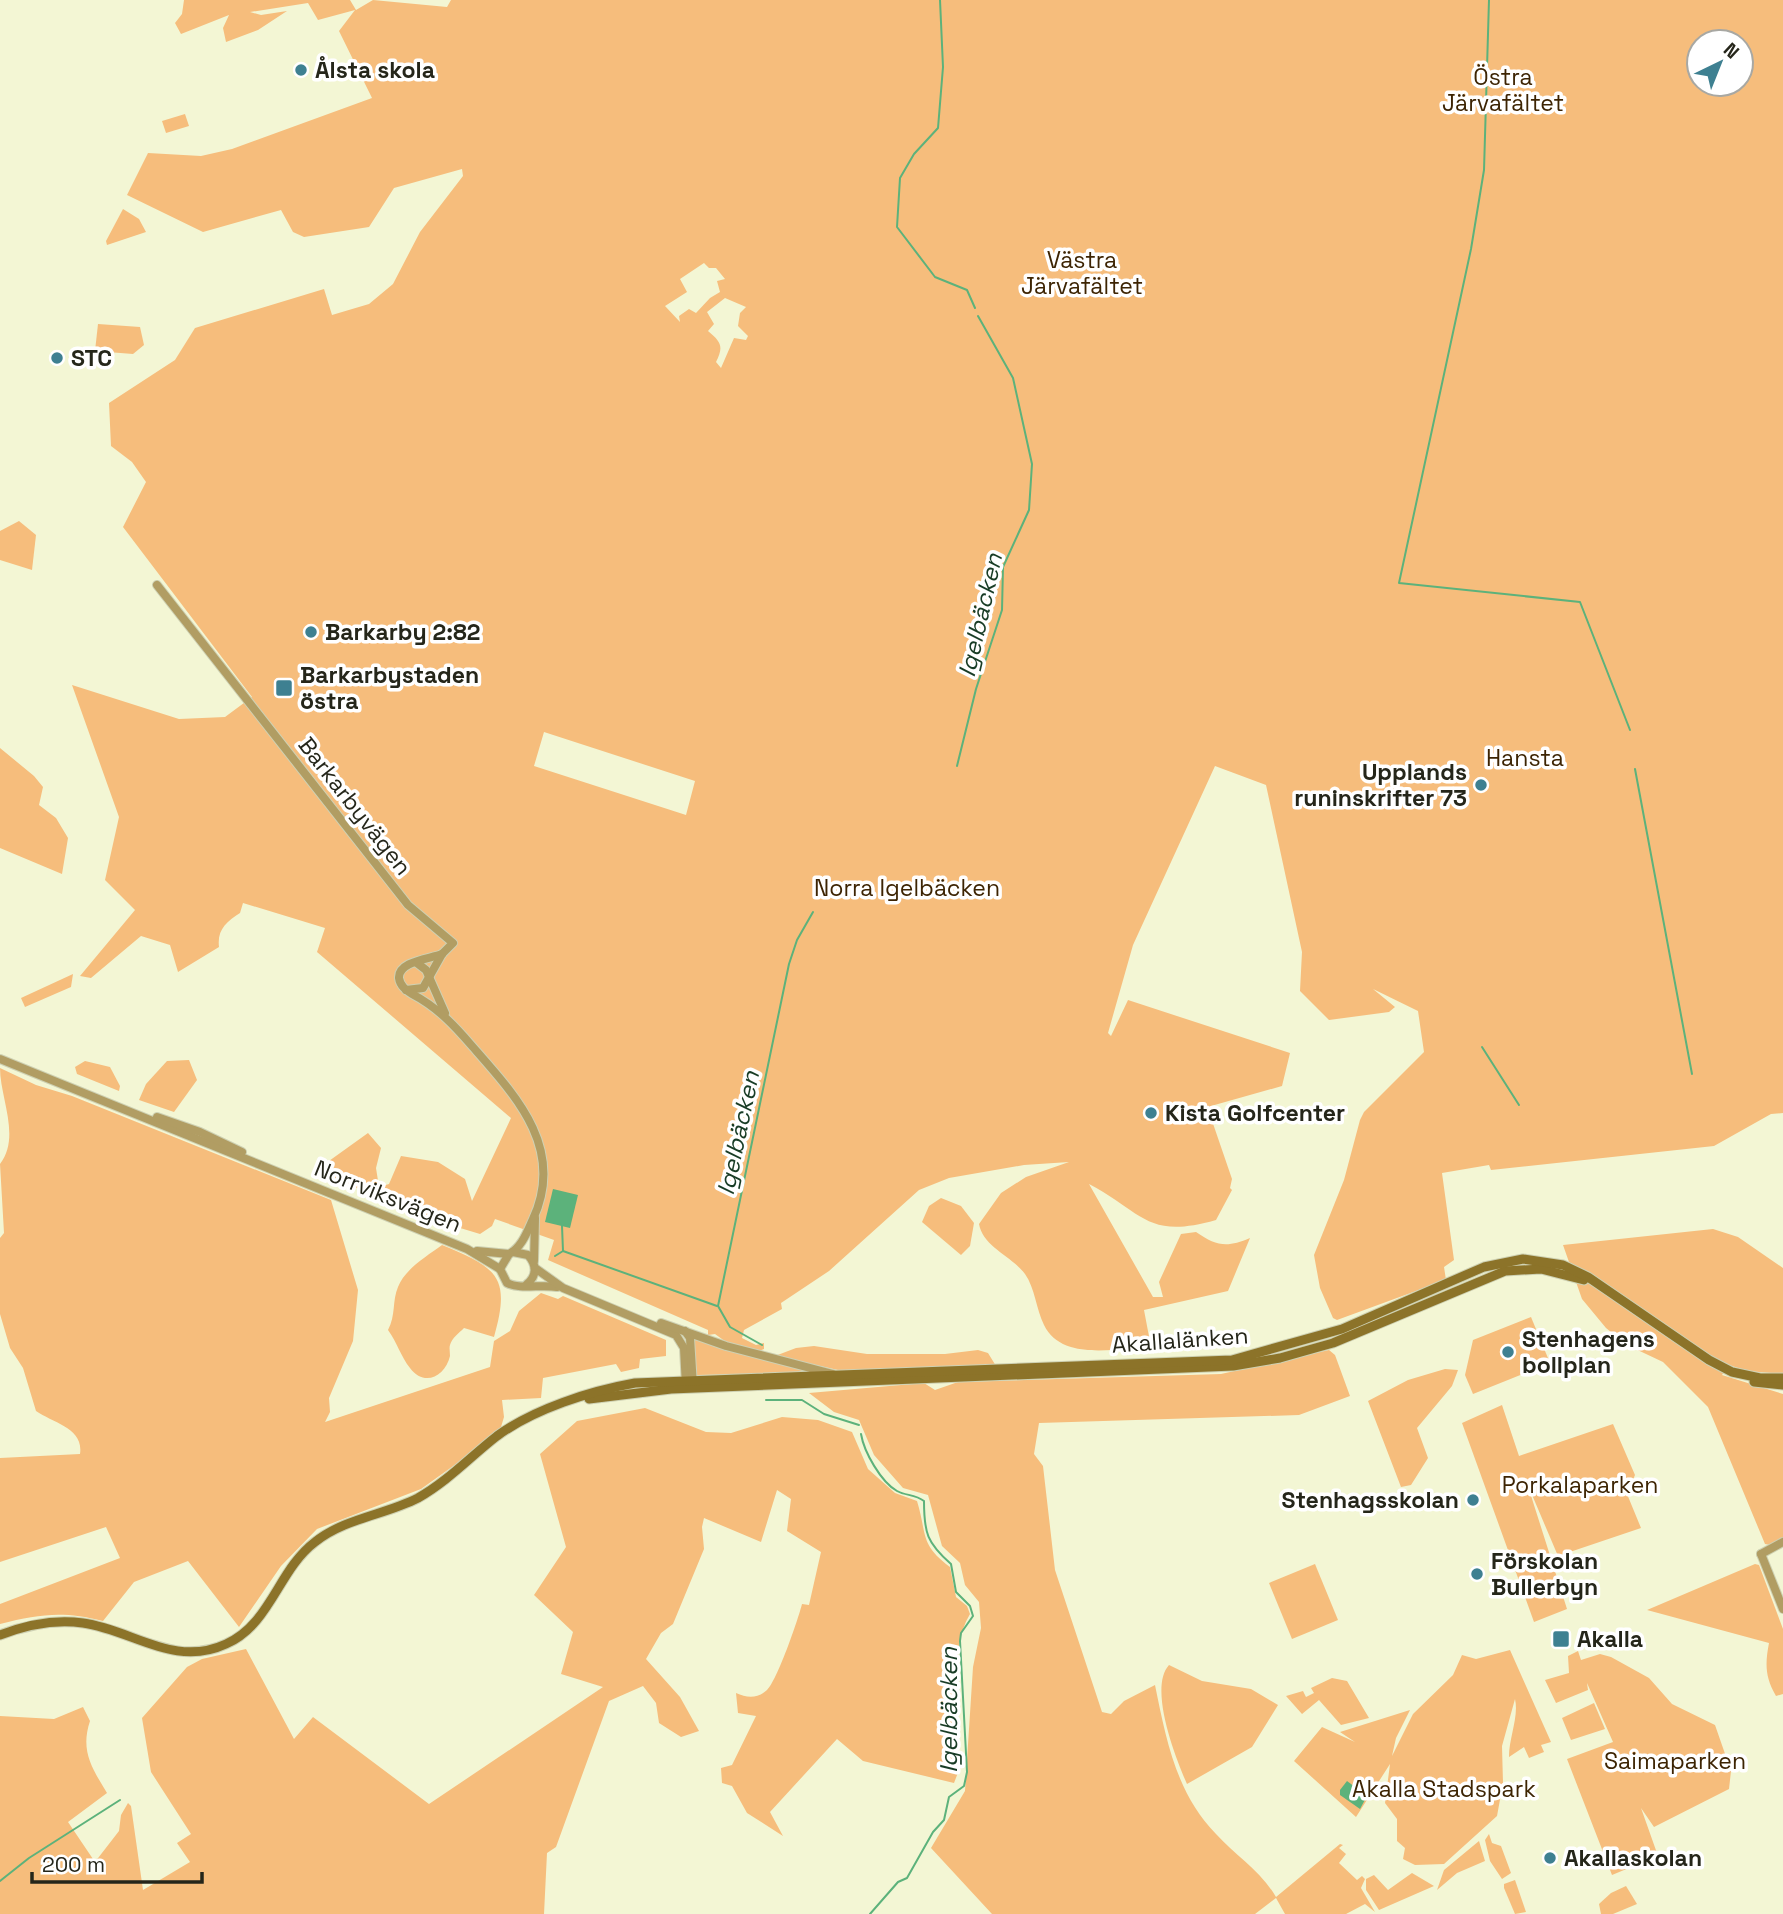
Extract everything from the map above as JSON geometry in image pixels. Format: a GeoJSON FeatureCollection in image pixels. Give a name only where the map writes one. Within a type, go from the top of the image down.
{"type":"FeatureCollection","features":[{"type":"Feature","properties":{"kind":"main road","name":"Akallalänken"},"geometry":{"type":"LineString","coordinates":[[0,1635],[38,1625],[66,1622],[105,1629],[170,1652],[198,1652],[229,1643],[259,1619],[300,1557],[315,1542],[338,1528],[411,1501],[432,1490],[506,1430],[535,1414],[575,1401],[689,1384],[1232,1360],[1342,1329],[1484,1267],[1523,1259],[1548,1261],[1582,1273],[1609,1288],[1709,1360],[1731,1372],[1783,1378]]}},
{"type":"Feature","properties":{"kind":"main road","name":"Akallalänken"},"geometry":{"type":"LineString","coordinates":[[689,1384],[1233,1366],[1280,1359],[1324,1346],[1492,1275],[1530,1268],[1568,1273],[1587,1281],[1712,1368],[1735,1378],[1780,1387]]}},
{"type":"Feature","properties":{"kind":"street","name":"Barkarbyvägen"},"geometry":{"type":"LineString","coordinates":[[157,585],[408,905],[453,943],[442,954]]}},
{"type":"Feature","properties":{"kind":"street"},"geometry":{"type":"LineString","coordinates":[[442,954],[405,966],[400,973],[400,982],[406,990],[448,1019],[514,1093],[529,1116],[541,1158],[541,1185],[535,1215],[535,1266],[527,1284]]}},
{"type":"Feature","properties":{"kind":"street"},"geometry":{"type":"LineString","coordinates":[[406,990],[420,990],[442,954]]}},
{"type":"Feature","properties":{"kind":"street"},"geometry":{"type":"LineString","coordinates":[[415,963],[426,970],[448,1019]]}},
{"type":"Feature","properties":{"kind":"street","name":"Norrviksvägen"},"geometry":{"type":"LineString","coordinates":[[0,1059],[467,1249],[500,1269]]}},
{"type":"Feature","properties":{"kind":"street","name":"Norrviksvägen"},"geometry":{"type":"LineString","coordinates":[[97,1099],[200,1132],[295,1179]]}},
{"type":"Feature","properties":{"kind":"street"},"geometry":{"type":"LineString","coordinates":[[535,1215],[500,1269],[503,1279],[511,1286],[527,1284],[563,1288],[642,1319],[766,1358],[843,1376]]}},
{"type":"Feature","properties":{"kind":"street","name":"Norrviksvägen"},"geometry":{"type":"LineString","coordinates":[[467,1249],[511,1253]]}},
{"type":"Feature","properties":{"kind":"street"},"geometry":{"type":"LineString","coordinates":[[511,1253],[528,1255],[535,1266],[563,1288]]}},
{"type":"Feature","properties":{"kind":"street"},"geometry":{"type":"LineString","coordinates":[[642,1319],[680,1339],[684,1348],[689,1384]]}},
{"type":"Feature","properties":{"kind":"street"},"geometry":{"type":"LineString","coordinates":[[685,1331],[690,1338],[689,1384]]}},
{"type":"Feature","properties":{"kind":"street"},"geometry":{"type":"LineString","coordinates":[[1761,1554],[1783,1542]]}},
{"type":"Feature","properties":{"kind":"street"},"geometry":{"type":"LineString","coordinates":[[1761,1554],[1783,1548]]}},
{"type":"Feature","properties":{"kind":"street"},"geometry":{"type":"LineString","coordinates":[[1761,1554],[1783,1609]]}},
{"type":"Feature","properties":{"kind":"green space"},"geometry":{"type":"Polygon","coordinates":[[[184,0],[350,0],[356,10],[373,0],[447,7],[451,0],[1783,0],[1783,1113],[1771,1114],[1714,1146],[1491,1170],[1489,1165],[1442,1173],[1454,1260],[1444,1267],[1446,1280],[1337,1320],[1333,1318],[1320,1288],[1314,1255],[1344,1180],[1364,1112],[1424,1052],[1418,1011],[1373,989],[1395,1007],[1389,1012],[1329,1020],[1300,991],[1302,952],[1266,785],[1215,766],[1133,945],[1108,1033],[1111,1036],[1128,1000],[1290,1053],[1282,1086],[1208,1109],[1232,1179],[1232,1190],[1216,1220],[1174,1227],[1159,1225],[1134,1213],[1089,1184],[1153,1297],[1163,1297],[1159,1282],[1181,1234],[1196,1232],[1222,1244],[1250,1238],[1228,1291],[1144,1310],[1151,1347],[1092,1350],[1064,1344],[1052,1337],[1044,1325],[1025,1274],[992,1245],[982,1232],[979,1224],[1001,1193],[1026,1177],[1069,1162],[1024,1165],[949,1178],[919,1190],[829,1271],[781,1303],[782,1309],[744,1330],[742,1338],[756,1345],[764,1343],[764,1349],[759,1351],[726,1342],[715,1334],[708,1335],[708,1330],[548,1260],[554,1240],[495,1219],[492,1226],[480,1234],[424,1217],[320,1172],[322,1166],[368,1133],[381,1148],[376,1168],[379,1187],[389,1184],[401,1156],[438,1162],[465,1179],[472,1201],[511,1118],[317,952],[325,928],[243,903],[240,913],[221,931],[219,947],[178,972],[170,945],[141,936],[91,978],[80,976],[135,910],[105,880],[119,817],[72,685],[179,719],[225,717],[252,697],[123,527],[146,482],[132,462],[111,446],[109,403],[175,360],[195,328],[324,289],[332,315],[369,304],[393,284],[420,232],[463,176],[462,169],[394,188],[369,227],[304,237],[293,232],[281,210],[203,232],[127,195],[148,153],[201,156],[232,149],[372,98],[339,31],[355,10],[318,20],[308,3],[250,12],[261,15],[287,11],[258,30],[226,42],[223,28],[229,15],[181,34],[175,23],[182,14],[184,0]],[[704,263],[680,279],[687,292],[665,306],[680,322],[679,316],[689,309],[696,313],[720,292],[717,281],[725,279],[716,268],[709,268],[704,263]],[[725,298],[707,312],[714,324],[708,331],[720,345],[716,362],[721,368],[734,338],[746,340],[748,336],[738,326],[740,313],[746,307],[725,298]],[[544,732],[534,766],[686,815],[695,781],[544,732]]]}},
{"type":"Feature","properties":{"kind":"green space"},"geometry":{"type":"Polygon","coordinates":[[[185,114],[189,126],[166,133],[162,121],[185,114]]]}},
{"type":"Feature","properties":{"kind":"green space"},"geometry":{"type":"Polygon","coordinates":[[[123,209],[139,219],[146,232],[107,245],[106,241],[123,209]]]}},
{"type":"Feature","properties":{"kind":"green space"},"geometry":{"type":"Polygon","coordinates":[[[98,324],[140,327],[144,345],[133,354],[95,351],[98,324]]]}},
{"type":"Feature","properties":{"kind":"green space"},"geometry":{"type":"Polygon","coordinates":[[[19,521],[36,535],[32,570],[0,560],[0,531],[19,521]]]}},
{"type":"Feature","properties":{"kind":"green space"},"geometry":{"type":"Polygon","coordinates":[[[0,748],[34,776],[43,787],[39,805],[56,818],[68,838],[62,874],[0,848],[0,748]]]}},
{"type":"Feature","properties":{"kind":"green space"},"geometry":{"type":"Polygon","coordinates":[[[73,974],[71,987],[25,1007],[21,998],[73,974]]]}},
{"type":"Feature","properties":{"kind":"green space"},"geometry":{"type":"Polygon","coordinates":[[[189,1060],[197,1080],[174,1112],[139,1100],[146,1084],[167,1061],[189,1060]]]}},
{"type":"Feature","properties":{"kind":"green space"},"geometry":{"type":"Polygon","coordinates":[[[85,1061],[110,1067],[120,1086],[119,1091],[77,1074],[75,1067],[85,1061]]]}},
{"type":"Feature","properties":{"kind":"green space"},"geometry":{"type":"Polygon","coordinates":[[[0,1068],[36,1085],[72,1096],[331,1200],[358,1290],[353,1341],[329,1398],[330,1412],[325,1422],[490,1367],[494,1341],[510,1331],[519,1311],[541,1293],[558,1299],[563,1296],[666,1340],[666,1356],[640,1359],[639,1368],[621,1372],[616,1364],[543,1378],[541,1398],[502,1400],[504,1417],[501,1427],[477,1449],[421,1489],[317,1529],[281,1566],[239,1627],[188,1561],[134,1582],[103,1621],[52,1615],[0,1624],[0,1604],[120,1558],[106,1527],[0,1562],[0,1458],[80,1454],[80,1445],[66,1427],[36,1411],[23,1368],[10,1348],[0,1314],[0,1238],[4,1233],[0,1164],[9,1142],[9,1130],[0,1068]]]}},
{"type":"Feature","properties":{"kind":"green space"},"geometry":{"type":"Polygon","coordinates":[[[941,1198],[961,1206],[974,1223],[970,1246],[961,1255],[922,1222],[929,1206],[941,1198]]]}},
{"type":"Feature","properties":{"kind":"green space"},"geometry":{"type":"Polygon","coordinates":[[[1713,1229],[1738,1237],[1783,1268],[1783,1374],[1747,1371],[1729,1365],[1722,1375],[1783,1394],[1783,1540],[1770,1545],[1765,1544],[1708,1407],[1663,1362],[1627,1345],[1606,1328],[1582,1299],[1563,1245],[1713,1229]]]}},
{"type":"Feature","properties":{"kind":"green space"},"geometry":{"type":"Polygon","coordinates":[[[442,1245],[488,1268],[500,1288],[501,1301],[494,1337],[464,1328],[451,1342],[450,1356],[444,1369],[427,1378],[421,1377],[410,1368],[388,1330],[401,1280],[417,1263],[442,1245]]]}},
{"type":"Feature","properties":{"kind":"green space","name":"Stenhagens bollplan"},"geometry":{"type":"Polygon","coordinates":[[[1531,1317],[1550,1363],[1473,1394],[1465,1375],[1473,1340],[1531,1317]]]}},
{"type":"Feature","properties":{"kind":"green space"},"geometry":{"type":"Polygon","coordinates":[[[693,1337],[820,1373],[697,1375],[693,1337]]]}},
{"type":"Feature","properties":{"kind":"green space"},"geometry":{"type":"Polygon","coordinates":[[[814,1346],[867,1354],[945,1354],[978,1350],[988,1353],[996,1366],[847,1372],[775,1356],[796,1348],[814,1346]]]}},
{"type":"Feature","properties":{"kind":"green space"},"geometry":{"type":"Polygon","coordinates":[[[1329,1350],[1335,1355],[1350,1396],[1299,1415],[1039,1423],[1034,1454],[1043,1466],[1055,1570],[1102,1712],[1111,1714],[1124,1701],[1155,1685],[1169,1745],[1191,1801],[1216,1834],[1256,1871],[1276,1897],[1340,1844],[1343,1845],[1339,1848],[1346,1854],[1339,1863],[1357,1880],[1362,1876],[1365,1879],[1361,1888],[1375,1912],[1365,1904],[1346,1914],[1285,1914],[1276,1898],[1255,1914],[992,1914],[931,1848],[965,1791],[973,1667],[981,1628],[979,1602],[965,1585],[960,1563],[942,1546],[928,1495],[903,1488],[874,1455],[859,1420],[834,1412],[809,1393],[924,1383],[935,1390],[958,1382],[1221,1374],[1329,1350]]]}},
{"type":"Feature","properties":{"kind":"green space"},"geometry":{"type":"Polygon","coordinates":[[[1445,1369],[1458,1370],[1452,1386],[1417,1428],[1428,1458],[1411,1485],[1401,1487],[1368,1401],[1408,1380],[1445,1369]]]}},
{"type":"Feature","properties":{"kind":"green space","name":"Porkalaparken"},"geometry":{"type":"Polygon","coordinates":[[[1502,1405],[1519,1456],[1613,1424],[1635,1475],[1627,1494],[1641,1528],[1558,1556],[1527,1483],[1567,1609],[1534,1622],[1462,1423],[1502,1405]]]}},
{"type":"Feature","properties":{"kind":"green space"},"geometry":{"type":"Polygon","coordinates":[[[645,1408],[706,1432],[731,1433],[782,1417],[818,1420],[852,1432],[868,1469],[895,1493],[917,1501],[929,1544],[950,1567],[956,1597],[967,1606],[970,1614],[958,1648],[956,1668],[959,1770],[954,1783],[863,1761],[837,1739],[770,1812],[783,1836],[747,1813],[732,1786],[722,1783],[721,1768],[732,1765],[756,1716],[738,1713],[736,1693],[748,1697],[756,1696],[767,1690],[771,1684],[787,1650],[802,1604],[809,1605],[821,1552],[787,1531],[791,1499],[777,1490],[761,1542],[704,1518],[704,1549],[673,1624],[661,1633],[646,1659],[680,1697],[699,1731],[681,1737],[659,1723],[656,1703],[643,1686],[609,1701],[556,1847],[547,1853],[544,1914],[0,1914],[0,1716],[54,1719],[83,1707],[90,1721],[86,1741],[89,1759],[107,1793],[68,1822],[95,1862],[119,1831],[121,1815],[128,1803],[131,1806],[143,1890],[190,1862],[177,1843],[191,1834],[151,1772],[142,1718],[187,1667],[202,1659],[246,1649],[294,1739],[313,1717],[429,1804],[603,1687],[561,1674],[573,1632],[534,1595],[566,1547],[540,1454],[577,1421],[645,1408]]]}},
{"type":"Feature","properties":{"kind":"green space"},"geometry":{"type":"Polygon","coordinates":[[[1315,1564],[1338,1620],[1292,1639],[1269,1583],[1315,1564]]]}},
{"type":"Feature","properties":{"kind":"green space"},"geometry":{"type":"Polygon","coordinates":[[[1755,1564],[1759,1565],[1783,1629],[1783,1694],[1776,1696],[1767,1670],[1769,1643],[1647,1610],[1755,1564]]]}},
{"type":"Feature","properties":{"kind":"green space","name":"Akalla Stadspark"},"geometry":{"type":"Polygon","coordinates":[[[1510,1650],[1551,1742],[1541,1745],[1544,1752],[1529,1758],[1524,1747],[1509,1757],[1516,1713],[1515,1699],[1502,1746],[1503,1783],[1497,1816],[1444,1864],[1415,1865],[1403,1859],[1405,1848],[1397,1841],[1397,1819],[1385,1803],[1390,1764],[1356,1817],[1294,1761],[1322,1727],[1355,1742],[1340,1732],[1410,1710],[1396,1738],[1392,1756],[1413,1714],[1453,1675],[1462,1655],[1476,1659],[1510,1650]]]}},
{"type":"Feature","properties":{"kind":"green space","name":"Saimaparken"},"geometry":{"type":"Polygon","coordinates":[[[1578,1651],[1581,1660],[1600,1654],[1611,1657],[1649,1678],[1672,1704],[1715,1725],[1731,1771],[1729,1789],[1654,1827],[1641,1808],[1658,1856],[1612,1875],[1567,1759],[1613,1742],[1587,1683],[1588,1690],[1556,1703],[1545,1680],[1569,1673],[1568,1656],[1578,1651]]]}},
{"type":"Feature","properties":{"kind":"green space"},"geometry":{"type":"Polygon","coordinates":[[[1169,1665],[1202,1681],[1251,1689],[1278,1705],[1252,1747],[1187,1784],[1171,1741],[1163,1706],[1163,1676],[1169,1665]]]}},
{"type":"Feature","properties":{"kind":"green space"},"geometry":{"type":"Polygon","coordinates":[[[1332,1678],[1347,1681],[1369,1718],[1341,1725],[1319,1700],[1302,1714],[1286,1696],[1303,1691],[1306,1697],[1314,1693],[1311,1688],[1332,1678]]]}},
{"type":"Feature","properties":{"kind":"green space"},"geometry":{"type":"Polygon","coordinates":[[[1594,1703],[1605,1729],[1571,1740],[1562,1718],[1594,1703]]]}},
{"type":"Feature","properties":{"kind":"green space"},"geometry":{"type":"Polygon","coordinates":[[[1489,1834],[1492,1843],[1501,1846],[1511,1873],[1502,1879],[1490,1861],[1485,1840],[1489,1834]]]}},
{"type":"Feature","properties":{"kind":"green space"},"geometry":{"type":"Polygon","coordinates":[[[1479,1841],[1485,1861],[1457,1873],[1437,1890],[1444,1870],[1479,1841]]]}},
{"type":"Feature","properties":{"kind":"green space"},"geometry":{"type":"Polygon","coordinates":[[[1412,1873],[1434,1886],[1379,1910],[1366,1890],[1366,1879],[1374,1875],[1388,1890],[1412,1873]]]}},
{"type":"Feature","properties":{"kind":"green space"},"geometry":{"type":"Polygon","coordinates":[[[1515,1880],[1526,1912],[1515,1914],[1504,1884],[1515,1880]]]}},
{"type":"Feature","properties":{"kind":"green space"},"geometry":{"type":"Polygon","coordinates":[[[1626,1886],[1637,1904],[1613,1914],[1601,1914],[1599,1904],[1611,1893],[1626,1886]]]}},
{"type":"Feature","properties":{"kind":"shaded area"},"geometry":{"type":"Polygon","coordinates":[[[553,1189],[578,1195],[570,1228],[545,1222],[553,1189]]]}},
{"type":"Feature","properties":{"kind":"shaded area"},"geometry":{"type":"Polygon","coordinates":[[[1347,1781],[1367,1796],[1360,1809],[1340,1795],[1340,1790],[1347,1781]]]}},
{"type":"Feature","properties":{"kind":"waterway","name":"Igelbäcken"},"geometry":{"type":"LineString","coordinates":[[940,0],[943,67],[938,128],[914,154],[900,178],[897,227],[935,277],[967,290],[975,308]]}},
{"type":"Feature","properties":{"kind":"waterway"},"geometry":{"type":"LineString","coordinates":[[1489,0],[1484,170],[1471,249],[1399,583],[1580,602],[1630,730]]}},
{"type":"Feature","properties":{"kind":"waterway","name":"Igelbäcken"},"geometry":{"type":"LineString","coordinates":[[957,766],[976,689],[1002,610],[1003,567],[1029,510],[1032,464],[1013,378],[978,316]]}},
{"type":"Feature","properties":{"kind":"waterway"},"geometry":{"type":"LineString","coordinates":[[1635,769],[1692,1074]]}},
{"type":"Feature","properties":{"kind":"waterway","name":"Igelbäcken"},"geometry":{"type":"LineString","coordinates":[[762,1345],[730,1327],[718,1306],[789,964],[797,940],[813,912]]}},
{"type":"Feature","properties":{"kind":"waterway"},"geometry":{"type":"LineString","coordinates":[[1482,1047],[1519,1105]]}},
{"type":"Feature","properties":{"kind":"waterway"},"geometry":{"type":"LineString","coordinates":[[562,1226],[563,1251],[717,1306]]}},
{"type":"Feature","properties":{"kind":"waterway"},"geometry":{"type":"LineString","coordinates":[[555,1256],[563,1251]]}},
{"type":"Feature","properties":{"kind":"waterway","name":"Igelbäcken"},"geometry":{"type":"LineString","coordinates":[[766,1400],[802,1400],[824,1414],[859,1425]]}},
{"type":"Feature","properties":{"kind":"waterway","name":"Igelbäcken"},"geometry":{"type":"LineString","coordinates":[[861,1434],[869,1458],[885,1481],[897,1491],[924,1501],[928,1537],[951,1564],[956,1592],[970,1606],[973,1616],[961,1633],[960,1641],[967,1772],[964,1786],[949,1797],[944,1820],[933,1832],[907,1878],[898,1882],[870,1914]]}},
{"type":"Feature","properties":{"kind":"waterway"},"geometry":{"type":"LineString","coordinates":[[0,1881],[29,1858],[120,1800]]}},
{"type":"Feature","properties":{"kind":"place","name":"Ålsta skola"},"geometry":{"type":"Point","coordinates":[301,70]}},
{"type":"Feature","properties":{"kind":"place","name":"STC"},"geometry":{"type":"Point","coordinates":[57,358]}},
{"type":"Feature","properties":{"kind":"place","name":"Barkarby 2:82"},"geometry":{"type":"Point","coordinates":[311,632]}},
{"type":"Feature","properties":{"kind":"place","name":"Barkarbystaden östra"},"geometry":{"type":"Point","coordinates":[284,688]}},
{"type":"Feature","properties":{"kind":"place","name":"Upplands runinskrifter 73"},"geometry":{"type":"Point","coordinates":[1481,785]}},
{"type":"Feature","properties":{"kind":"place","name":"Kista Golfcenter"},"geometry":{"type":"Point","coordinates":[1151,1113]}},
{"type":"Feature","properties":{"kind":"place","name":"Stenhagens bollplan"},"geometry":{"type":"Point","coordinates":[1508,1352]}},
{"type":"Feature","properties":{"kind":"place","name":"Stenhagsskolan"},"geometry":{"type":"Point","coordinates":[1473,1500]}},
{"type":"Feature","properties":{"kind":"place","name":"Förskolan Bullerbyn"},"geometry":{"type":"Point","coordinates":[1477,1574]}},
{"type":"Feature","properties":{"kind":"place","name":"Akalla"},"geometry":{"type":"Point","coordinates":[1561,1639]}},
{"type":"Feature","properties":{"kind":"place","name":"Akallaskolan"},"geometry":{"type":"Point","coordinates":[1550,1858]}},
{"type":"Feature","properties":{"kind":"park label","name":"Östra Järvafältet"},"geometry":{"type":"Point","coordinates":[1503,90]}},
{"type":"Feature","properties":{"kind":"park label","name":"Västra Järvafältet"},"geometry":{"type":"Point","coordinates":[1082,273]}},
{"type":"Feature","properties":{"kind":"park label","name":"Hansta"},"geometry":{"type":"Point","coordinates":[1525,758]}},
{"type":"Feature","properties":{"kind":"park label","name":"Norra Igelbäcken"},"geometry":{"type":"Point","coordinates":[907,888]}}]}
